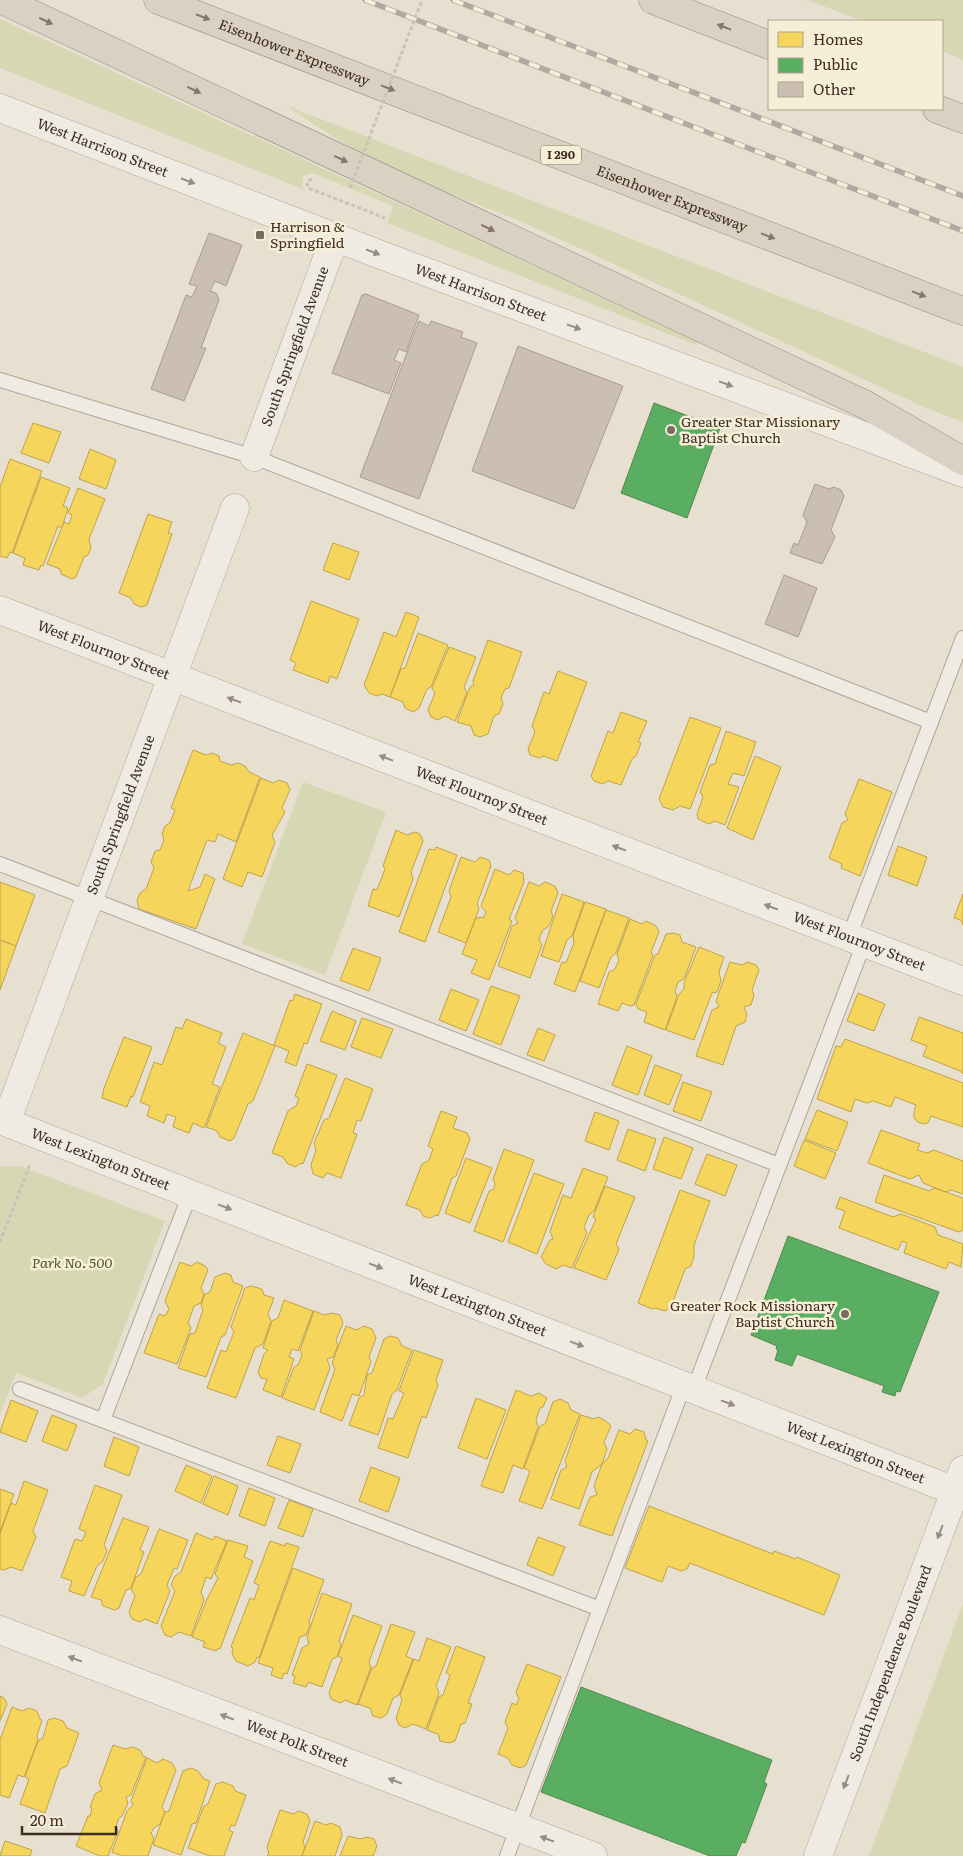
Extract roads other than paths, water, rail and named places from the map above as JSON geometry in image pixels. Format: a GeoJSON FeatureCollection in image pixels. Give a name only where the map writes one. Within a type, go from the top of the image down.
{"type":"FeatureCollection","features":[{"type":"Feature","properties":{"kind":"highway"},"geometry":{"type":"LineString","coordinates":[[2,0],[866,405],[963,461]]}},
{"type":"Feature","properties":{"kind":"highway","name":"Eisenhower Expressway"},"geometry":{"type":"LineString","coordinates":[[158,0],[963,311]]}},
{"type":"Feature","properties":{"kind":"highway"},"geometry":{"type":"LineString","coordinates":[[653,0],[768,44]]}},
{"type":"Feature","properties":{"kind":"highway"},"geometry":{"type":"LineString","coordinates":[[940,110],[963,119]]}},
{"type":"Feature","properties":{"kind":"street","name":"West Harrison Street"},"geometry":{"type":"LineString","coordinates":[[0,108],[334,237],[963,473]]}},
{"type":"Feature","properties":{"kind":"street"},"geometry":{"type":"LineString","coordinates":[[0,124],[45,126]]}},
{"type":"Feature","properties":{"kind":"street","name":"South Springfield Avenue"},"geometry":{"type":"LineString","coordinates":[[254,457],[334,237]]}},
{"type":"Feature","properties":{"kind":"street","name":"South Springfield Avenue"},"geometry":{"type":"LineString","coordinates":[[3,1121],[90,898],[235,508]]}},
{"type":"Feature","properties":{"kind":"street","name":"West Flournoy Street"},"geometry":{"type":"LineString","coordinates":[[0,610],[963,981]]}},
{"type":"Feature","properties":{"kind":"street","name":"West Lexington Street"},"geometry":{"type":"LineString","coordinates":[[3,1121],[689,1387],[959,1480]]}},
{"type":"Feature","properties":{"kind":"street","name":"South Independence Boulevard"},"geometry":{"type":"LineString","coordinates":[[818,1856],[959,1480]]}},
{"type":"Feature","properties":{"kind":"street","name":"West Polk Street"},"geometry":{"type":"LineString","coordinates":[[0,1630],[593,1856]]}},
{"type":"Feature","properties":{"kind":"lane"},"geometry":{"type":"LineString","coordinates":[[0,380],[254,457],[931,722]]}},
{"type":"Feature","properties":{"kind":"lane"},"geometry":{"type":"LineString","coordinates":[[507,1856],[600,1609],[779,1165],[931,722],[963,638]]}},
{"type":"Feature","properties":{"kind":"lane"},"geometry":{"type":"LineString","coordinates":[[0,864],[779,1165]]}},
{"type":"Feature","properties":{"kind":"lane"},"geometry":{"type":"LineString","coordinates":[[104,1420],[190,1194]]}},
{"type":"Feature","properties":{"kind":"lane"},"geometry":{"type":"LineString","coordinates":[[20,1389],[600,1609]]}},
{"type":"Feature","properties":{"kind":"railway"},"geometry":{"type":"LineString","coordinates":[[365,0],[963,231]]}},
{"type":"Feature","properties":{"kind":"railway"},"geometry":{"type":"LineString","coordinates":[[453,0],[963,196]]}},
{"type":"Feature","properties":{"kind":"place","name":"Harrison & Springfield"},"geometry":{"type":"Point","coordinates":[260,235]}},
{"type":"Feature","properties":{"kind":"place","name":"Greater Star Missionary Baptist Church"},"geometry":{"type":"Point","coordinates":[671,430]}},
{"type":"Feature","properties":{"kind":"place","name":"Greater Rock Missionary Baptist Church"},"geometry":{"type":"Point","coordinates":[845,1314]}},
{"type":"Feature","properties":{"kind":"park label","name":"Park No. 500"},"geometry":{"type":"Point","coordinates":[72,1263]}}]}
